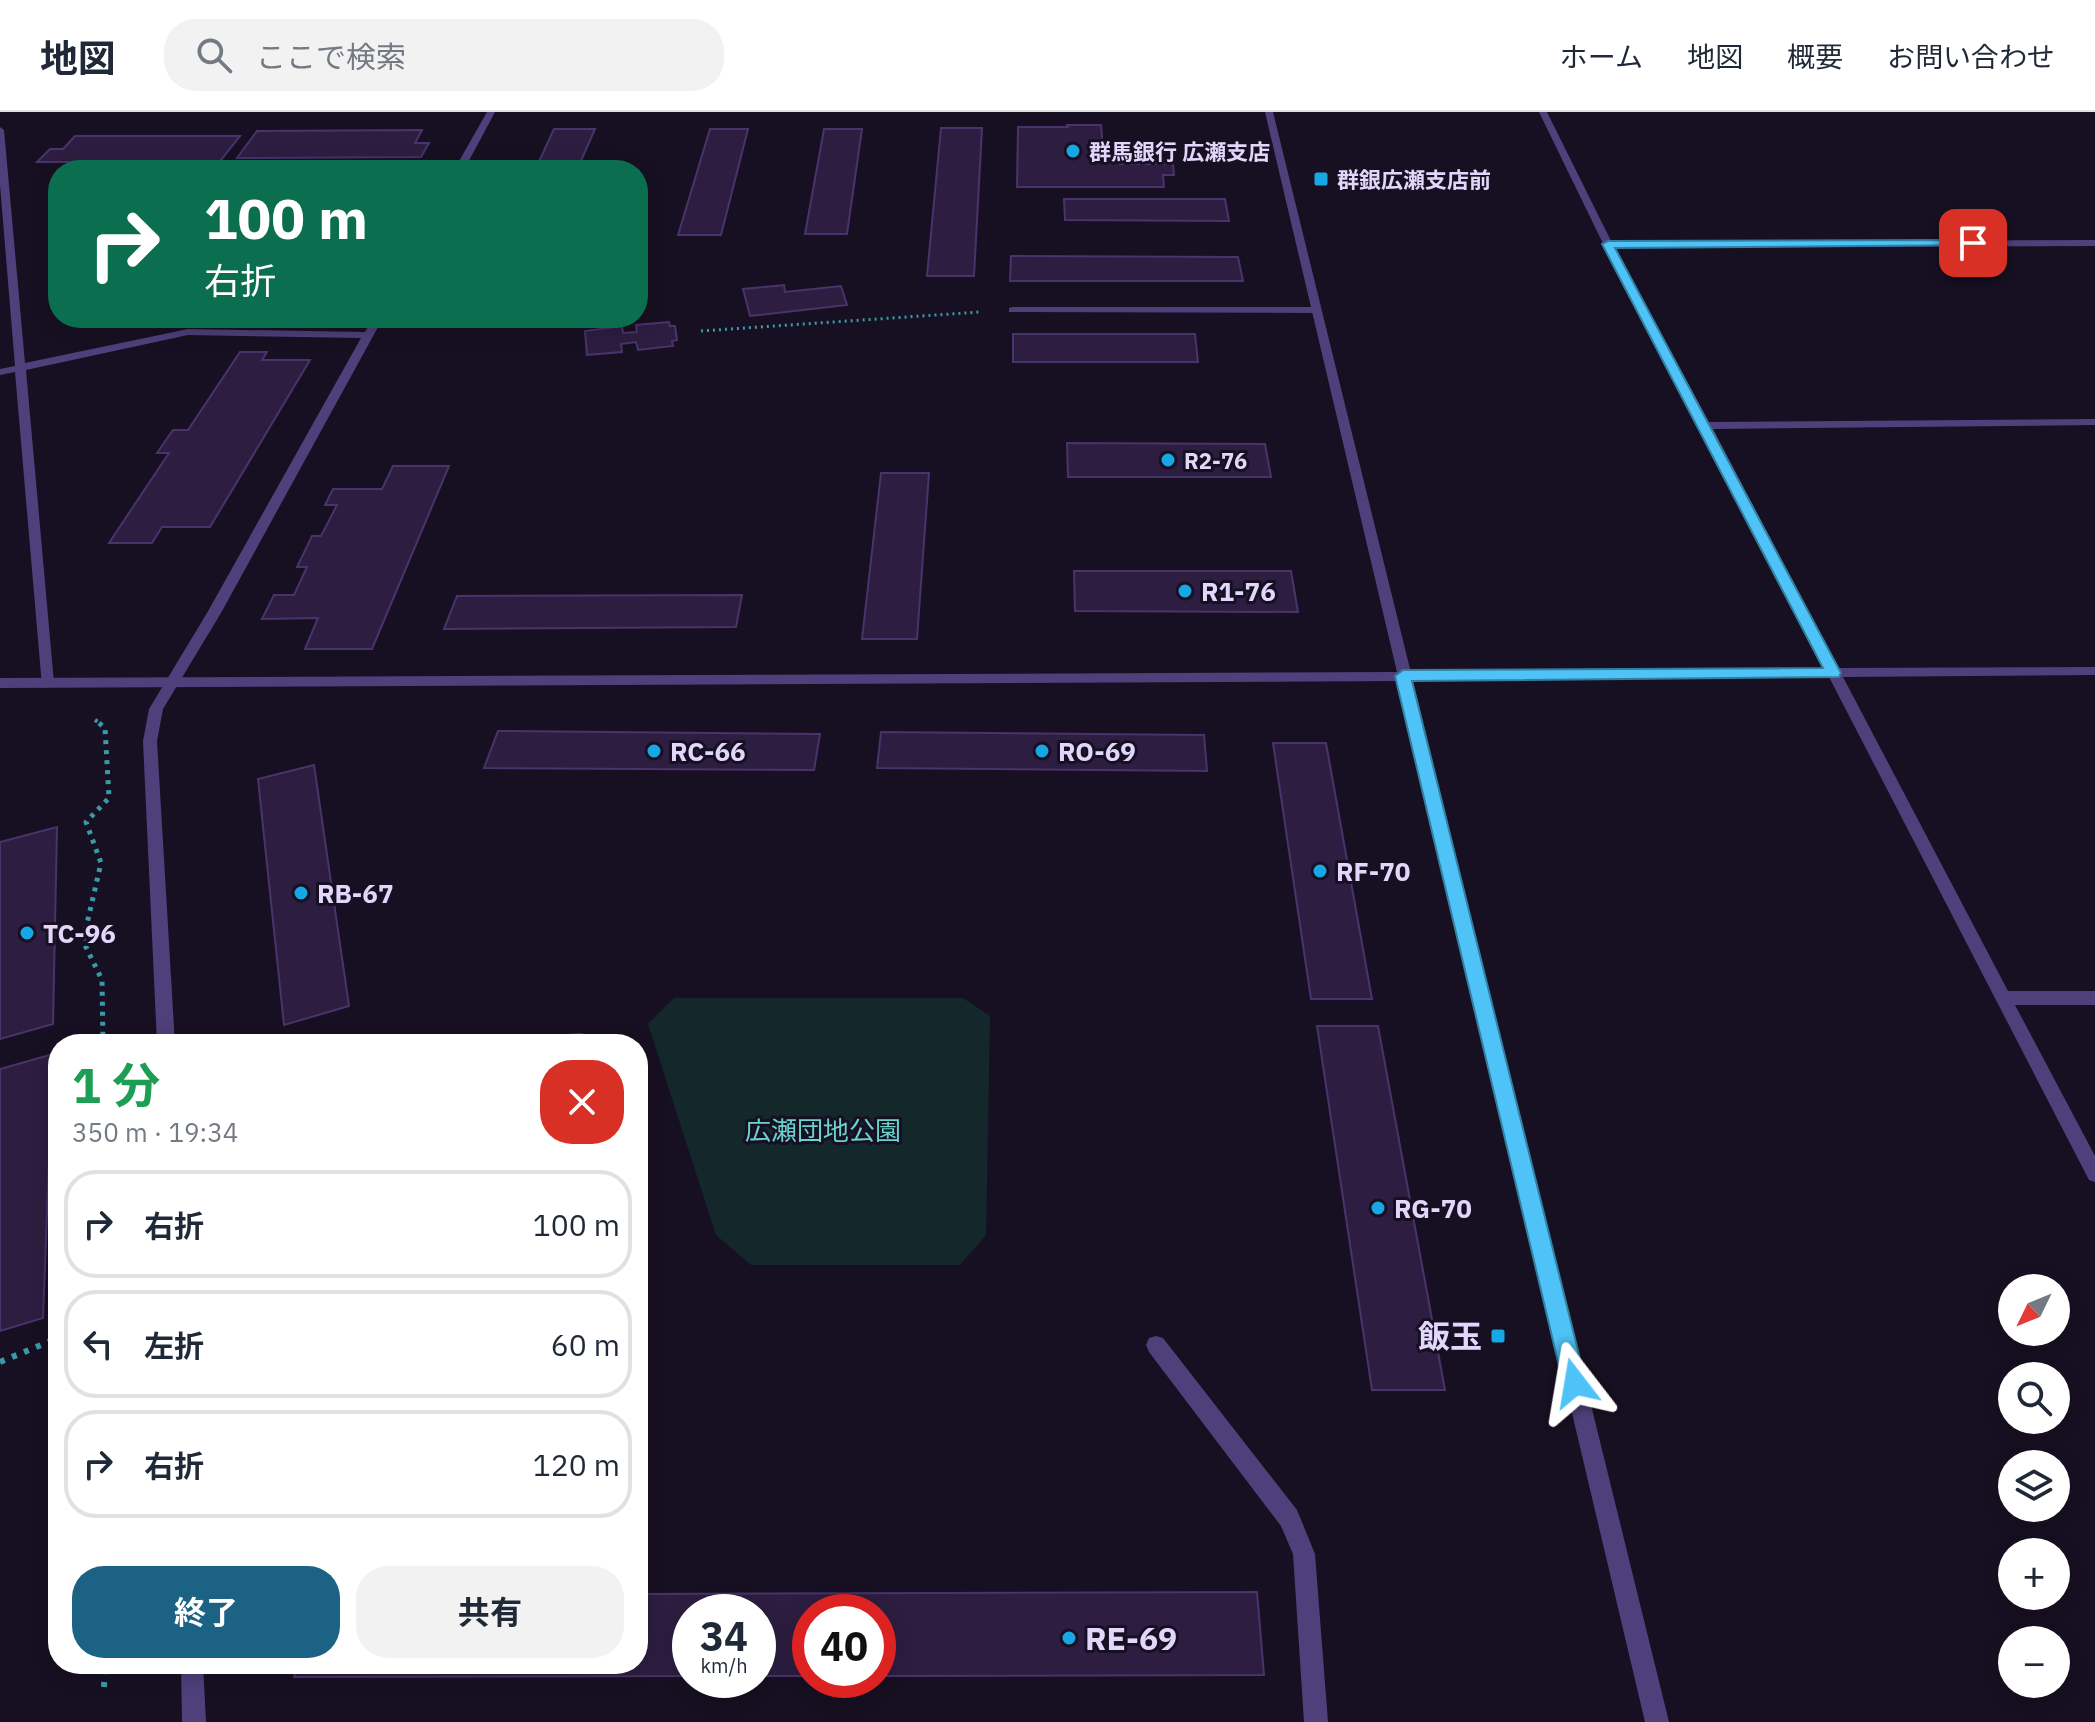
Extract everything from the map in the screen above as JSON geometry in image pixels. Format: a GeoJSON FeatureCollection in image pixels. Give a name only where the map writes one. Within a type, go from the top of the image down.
{"type":"FeatureCollection","features":[{"type":"Feature","properties":{"kind":"street"},"geometry":{"type":"LineString","coordinates":[[465,160],[491,112]]}},
{"type":"Feature","properties":{"kind":"street"},"geometry":{"type":"LineString","coordinates":[[1269,112],[1657,1722]]}},
{"type":"Feature","properties":{"kind":"street"},"geometry":{"type":"LineString","coordinates":[[1543,112],[1608,244],[2095,1174]]}},
{"type":"Feature","properties":{"kind":"street"},"geometry":{"type":"LineString","coordinates":[[0,130],[3,200],[21,367],[47,683]]}},
{"type":"Feature","properties":{"kind":"street"},"geometry":{"type":"LineString","coordinates":[[1608,244],[2095,243]]}},
{"type":"Feature","properties":{"kind":"street"},"geometry":{"type":"LineString","coordinates":[[1013,310],[1315,310]]}},
{"type":"Feature","properties":{"kind":"street"},"geometry":{"type":"LineString","coordinates":[[165,1034],[150,741],[156,709],[214,613],[372,328]]}},
{"type":"Feature","properties":{"kind":"street"},"geometry":{"type":"LineString","coordinates":[[0,372],[188,332],[368,335]]}},
{"type":"Feature","properties":{"kind":"street"},"geometry":{"type":"LineString","coordinates":[[1705,426],[2095,422]]}},
{"type":"Feature","properties":{"kind":"street"},"geometry":{"type":"LineString","coordinates":[[0,683],[2095,671]]}},
{"type":"Feature","properties":{"kind":"street"},"geometry":{"type":"LineString","coordinates":[[2003,998],[2095,998]]}},
{"type":"Feature","properties":{"kind":"street"},"geometry":{"type":"LineString","coordinates":[[1156,1345],[1289,1518],[1304,1554],[1316,1722]]}},
{"type":"Feature","properties":{"kind":"street"},"geometry":{"type":"LineString","coordinates":[[192,1674],[194,1722]]}},
{"type":"Feature","properties":{"kind":"path"},"geometry":{"type":"LineString","coordinates":[[701,331],[1013,310]]}},
{"type":"Feature","properties":{"kind":"path"},"geometry":{"type":"LineString","coordinates":[[88,715],[105,728],[109,798],[86,822],[86,833],[101,861],[96,898],[82,936],[83,947],[100,971],[102,980],[103,1034]]}},
{"type":"Feature","properties":{"kind":"path"},"geometry":{"type":"LineString","coordinates":[[0,1362],[48,1342]]}},
{"type":"Feature","properties":{"kind":"path"},"geometry":{"type":"LineString","coordinates":[[104,1687],[105,1674]]}},
{"type":"Feature","properties":{"kind":"green space","name":"広瀬団地公園"},"geometry":{"type":"Polygon","coordinates":[[[674,998],[963,998],[990,1016],[986,1235],[960,1265],[751,1265],[716,1235],[648,1024],[674,998]]]}},
{"type":"Feature","properties":{"kind":"building"},"geometry":{"type":"Polygon","coordinates":[[[1101,125],[1104,158],[1119,158],[1120,164],[1173,164],[1174,175],[1163,175],[1164,187],[1017,187],[1018,127],[1101,125]]]}},
{"type":"Feature","properties":{"kind":"building"},"geometry":{"type":"Polygon","coordinates":[[[941,128],[982,128],[974,276],[927,276],[941,128]]]}},
{"type":"Feature","properties":{"kind":"building"},"geometry":{"type":"Polygon","coordinates":[[[554,129],[595,129],[581,160],[540,160],[554,129]]]}},
{"type":"Feature","properties":{"kind":"building"},"geometry":{"type":"Polygon","coordinates":[[[710,129],[748,129],[721,235],[678,235],[710,129]]]}},
{"type":"Feature","properties":{"kind":"building"},"geometry":{"type":"Polygon","coordinates":[[[824,129],[862,129],[847,234],[805,234],[824,129]]]}},
{"type":"Feature","properties":{"kind":"building"},"geometry":{"type":"Polygon","coordinates":[[[422,130],[415,143],[429,143],[421,157],[237,158],[257,131],[422,130]]]}},
{"type":"Feature","properties":{"kind":"building"},"geometry":{"type":"Polygon","coordinates":[[[75,136],[240,136],[221,160],[37,162],[50,149],[63,149],[75,136]]]}},
{"type":"Feature","properties":{"kind":"building"},"geometry":{"type":"Polygon","coordinates":[[[1064,199],[1225,199],[1229,221],[1065,220],[1064,199]]]}},
{"type":"Feature","properties":{"kind":"building"},"geometry":{"type":"Polygon","coordinates":[[[1011,256],[1238,257],[1243,281],[1010,281],[1011,256]]]}},
{"type":"Feature","properties":{"kind":"building"},"geometry":{"type":"Polygon","coordinates":[[[784,285],[785,292],[841,286],[847,305],[750,316],[743,289],[784,285]]]}},
{"type":"Feature","properties":{"kind":"building"},"geometry":{"type":"Polygon","coordinates":[[[669,322],[670,326],[675,326],[677,340],[672,341],[673,346],[638,350],[636,342],[621,344],[622,352],[587,355],[585,331],[622,328],[623,333],[637,332],[636,328],[648,328],[648,324],[669,322]]]}},
{"type":"Feature","properties":{"kind":"building"},"geometry":{"type":"Polygon","coordinates":[[[1013,334],[1195,334],[1198,362],[1013,362],[1013,334]]]}},
{"type":"Feature","properties":{"kind":"building"},"geometry":{"type":"Polygon","coordinates":[[[240,352],[267,352],[262,360],[310,360],[210,527],[162,527],[152,543],[109,543],[169,453],[157,453],[173,430],[188,430],[240,352]]]}},
{"type":"Feature","properties":{"kind":"building","name":"R2-76"},"geometry":{"type":"Polygon","coordinates":[[[1067,443],[1265,444],[1271,477],[1068,477],[1067,443]]]}},
{"type":"Feature","properties":{"kind":"building"},"geometry":{"type":"Polygon","coordinates":[[[393,466],[449,466],[372,649],[305,649],[318,618],[262,619],[274,595],[294,595],[307,567],[297,567],[312,536],[321,536],[337,505],[325,505],[333,489],[382,489],[393,466]]]}},
{"type":"Feature","properties":{"kind":"building"},"geometry":{"type":"Polygon","coordinates":[[[881,473],[929,473],[917,639],[862,639],[881,473]]]}},
{"type":"Feature","properties":{"kind":"building","name":"R1-76"},"geometry":{"type":"Polygon","coordinates":[[[1074,571],[1291,571],[1298,612],[1075,611],[1074,571]]]}},
{"type":"Feature","properties":{"kind":"building"},"geometry":{"type":"Polygon","coordinates":[[[742,595],[736,627],[444,629],[457,596],[742,595]]]}},
{"type":"Feature","properties":{"kind":"building","name":"RC-66"},"geometry":{"type":"Polygon","coordinates":[[[498,731],[820,734],[814,770],[484,768],[498,731]]]}},
{"type":"Feature","properties":{"kind":"building","name":"RO-69"},"geometry":{"type":"Polygon","coordinates":[[[881,732],[1204,735],[1207,771],[877,768],[881,732]]]}},
{"type":"Feature","properties":{"kind":"building","name":"RF-70"},"geometry":{"type":"Polygon","coordinates":[[[1273,743],[1326,743],[1372,999],[1311,999],[1273,743]]]}},
{"type":"Feature","properties":{"kind":"building","name":"RB-67"},"geometry":{"type":"Polygon","coordinates":[[[314,765],[349,1006],[284,1025],[258,779],[314,765]]]}},
{"type":"Feature","properties":{"kind":"building","name":"TC-96"},"geometry":{"type":"Polygon","coordinates":[[[57,827],[53,1024],[0,1039],[0,842],[57,827]]]}},
{"type":"Feature","properties":{"kind":"building","name":"RG-70"},"geometry":{"type":"Polygon","coordinates":[[[1317,1026],[1378,1026],[1445,1390],[1372,1390],[1317,1026]]]}},
{"type":"Feature","properties":{"kind":"building"},"geometry":{"type":"Polygon","coordinates":[[[48,1055],[48,1186],[43,1318],[0,1331],[0,1069],[48,1055]]]}},
{"type":"Feature","properties":{"kind":"building","name":"RE-69"},"geometry":{"type":"Polygon","coordinates":[[[1257,1592],[1264,1675],[896,1676],[896,1594],[792,1594],[792,1676],[776,1676],[776,1594],[672,1594],[672,1676],[294,1677],[295,1674],[648,1674],[648,1594],[1257,1592]]]}},
{"type":"Feature","properties":{"kind":"place","name":"群馬銀行 広瀬支店"},"geometry":{"type":"Point","coordinates":[1073,151]}},
{"type":"Feature","properties":{"kind":"place","name":"群銀広瀬支店前"},"geometry":{"type":"Point","coordinates":[1321,179]}},
{"type":"Feature","properties":{"kind":"place","name":"R2-76"},"geometry":{"type":"Point","coordinates":[1168,460]}},
{"type":"Feature","properties":{"kind":"place","name":"R1-76"},"geometry":{"type":"Point","coordinates":[1185,591]}},
{"type":"Feature","properties":{"kind":"place","name":"RC-66"},"geometry":{"type":"Point","coordinates":[654,751]}},
{"type":"Feature","properties":{"kind":"place","name":"RO-69"},"geometry":{"type":"Point","coordinates":[1042,751]}},
{"type":"Feature","properties":{"kind":"place","name":"RF-70"},"geometry":{"type":"Point","coordinates":[1320,871]}},
{"type":"Feature","properties":{"kind":"place","name":"RB-67"},"geometry":{"type":"Point","coordinates":[301,893]}},
{"type":"Feature","properties":{"kind":"place","name":"TC-96"},"geometry":{"type":"Point","coordinates":[27,933]}},
{"type":"Feature","properties":{"kind":"place","name":"RG-70"},"geometry":{"type":"Point","coordinates":[1378,1208]}},
{"type":"Feature","properties":{"kind":"place","name":"飯玉"},"geometry":{"type":"Point","coordinates":[1498,1336]}},
{"type":"Feature","properties":{"kind":"place","name":"RE-69"},"geometry":{"type":"Point","coordinates":[1069,1638]}},
{"type":"Feature","properties":{"kind":"route"},"geometry":{"type":"LineString","coordinates":[[1575,1383],[1403,676],[1833,673],[1608,244],[1973,243]]}}]}
